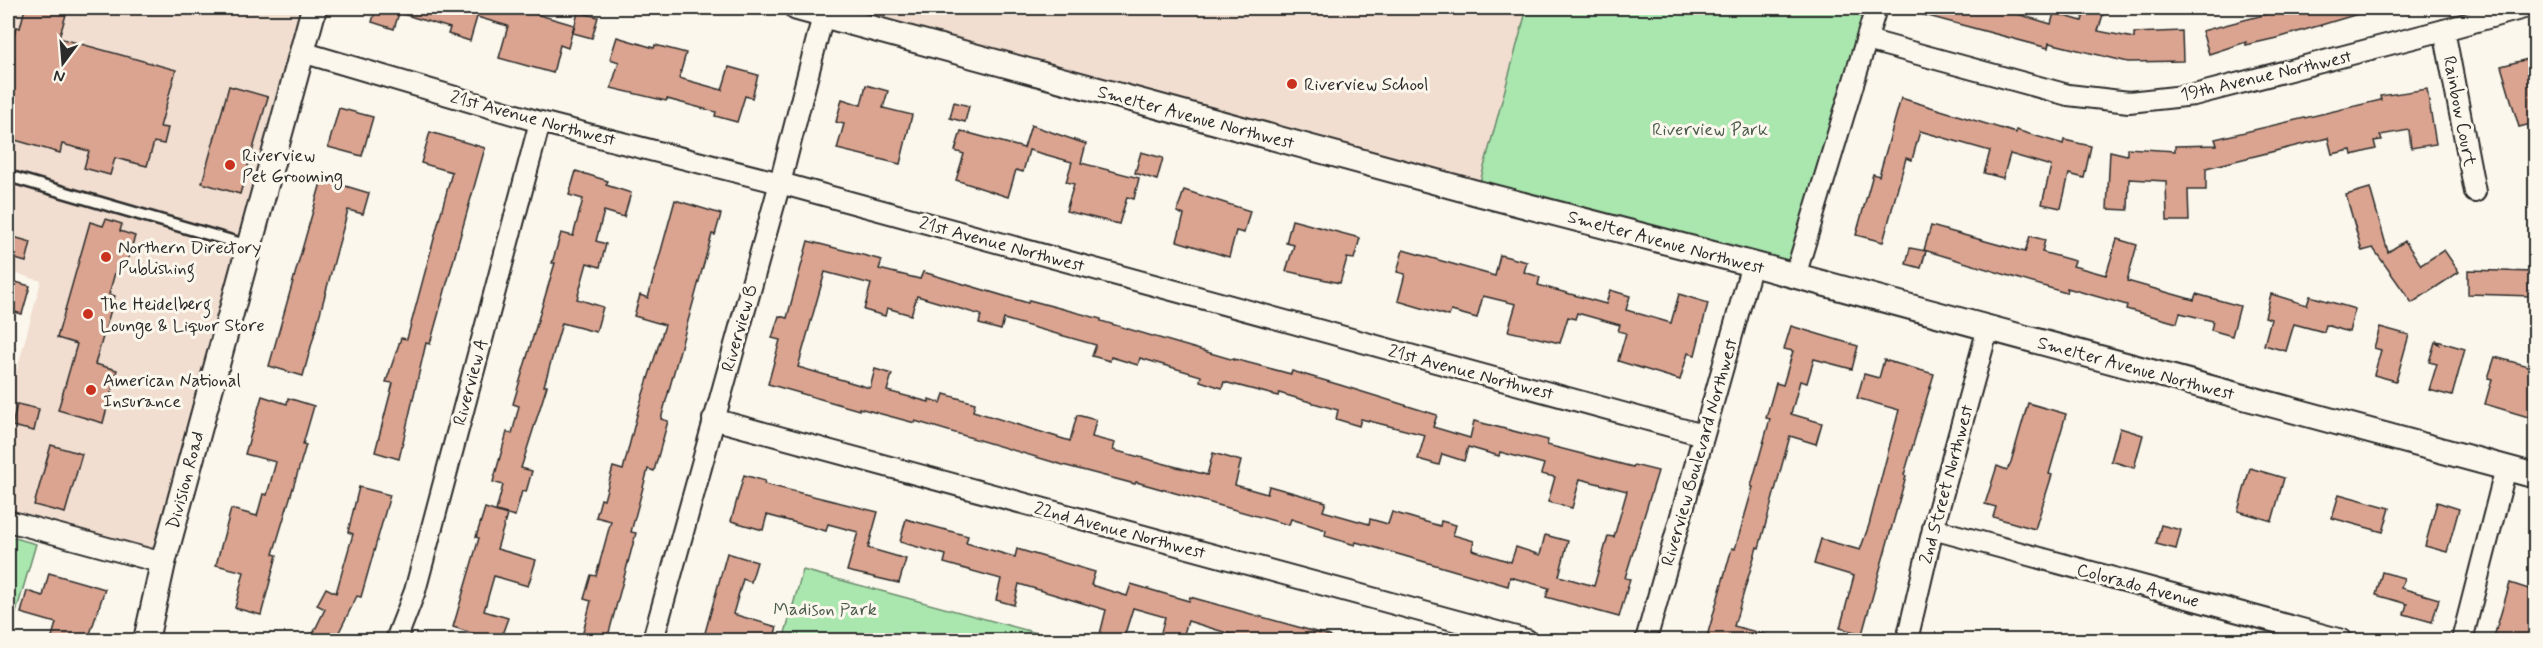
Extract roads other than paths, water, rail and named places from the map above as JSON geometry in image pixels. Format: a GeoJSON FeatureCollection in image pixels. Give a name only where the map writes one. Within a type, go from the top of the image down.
{"type":"FeatureCollection","features":[{"type":"Feature","properties":{"kind":"street","name":"Division Road"},"geometry":{"type":"LineString","coordinates":[[146,640],[163,563],[314,8]]}},
{"type":"Feature","properties":{"kind":"street","name":"Smelter Avenue Northwest"},"geometry":{"type":"LineString","coordinates":[[797,8],[824,11],[1466,190],[1752,264],[2535,476]]}},
{"type":"Feature","properties":{"kind":"street"},"geometry":{"type":"LineString","coordinates":[[1795,276],[1876,8]]}},
{"type":"Feature","properties":{"kind":"street","name":"19th Avenue Northwest"},"geometry":{"type":"LineString","coordinates":[[1867,40],[2068,95],[2129,102],[2194,95],[2524,8]]}},
{"type":"Feature","properties":{"kind":"street","name":"Riverview B"},"geometry":{"type":"LineString","coordinates":[[653,640],[780,183],[824,11]]}},
{"type":"Feature","properties":{"kind":"street","name":"Rainbow Court"},"geometry":{"type":"LineString","coordinates":[[2444,30],[2475,192]]}},
{"type":"Feature","properties":{"kind":"street","name":"21st Avenue Northwest"},"geometry":{"type":"LineString","coordinates":[[302,52],[540,122],[780,183],[1703,435]]}},
{"type":"Feature","properties":{"kind":"street","name":"Riverview A"},"geometry":{"type":"LineString","coordinates":[[396,640],[415,591],[540,122]]}},
{"type":"Feature","properties":{"kind":"street","name":"Riverview Boulevard Northwest"},"geometry":{"type":"LineString","coordinates":[[1646,640],[1752,264]]}},
{"type":"Feature","properties":{"kind":"street","name":"2nd Street Northwest"},"geometry":{"type":"LineString","coordinates":[[1907,640],[1933,529],[1988,328]]}},
{"type":"Feature","properties":{"kind":"street","name":"22nd Avenue Northwest"},"geometry":{"type":"LineString","coordinates":[[713,419],[1527,640]]}},
{"type":"Feature","properties":{"kind":"street"},"geometry":{"type":"LineString","coordinates":[[2462,640],[2506,468]]}},
{"type":"Feature","properties":{"kind":"street"},"geometry":{"type":"LineString","coordinates":[[8,521],[163,563]]}},
{"type":"Feature","properties":{"kind":"street","name":"Colorado Avenue"},"geometry":{"type":"LineString","coordinates":[[1933,529],[2342,640]]}},
{"type":"Feature","properties":{"kind":"lane"},"geometry":{"type":"LineString","coordinates":[[8,176],[249,246]]}},
{"type":"Feature","properties":{"kind":"place","name":"Riverview School"},"geometry":{"type":"Point","coordinates":[1292,84]}},
{"type":"Feature","properties":{"kind":"place","name":"Riverview Pet Grooming"},"geometry":{"type":"Point","coordinates":[230,165]}},
{"type":"Feature","properties":{"kind":"place","name":"Northern Directory Publishing"},"geometry":{"type":"Point","coordinates":[106,257]}},
{"type":"Feature","properties":{"kind":"place","name":"The Heidelberg Lounge & Liquor Store"},"geometry":{"type":"Point","coordinates":[88,314]}},
{"type":"Feature","properties":{"kind":"place","name":"American National Insurance"},"geometry":{"type":"Point","coordinates":[91,390]}},
{"type":"Feature","properties":{"kind":"park label","name":"Riverview Park"},"geometry":{"type":"Point","coordinates":[1710,129]}},
{"type":"Feature","properties":{"kind":"park label","name":"Madison Park"},"geometry":{"type":"Point","coordinates":[825,609]}}]}
